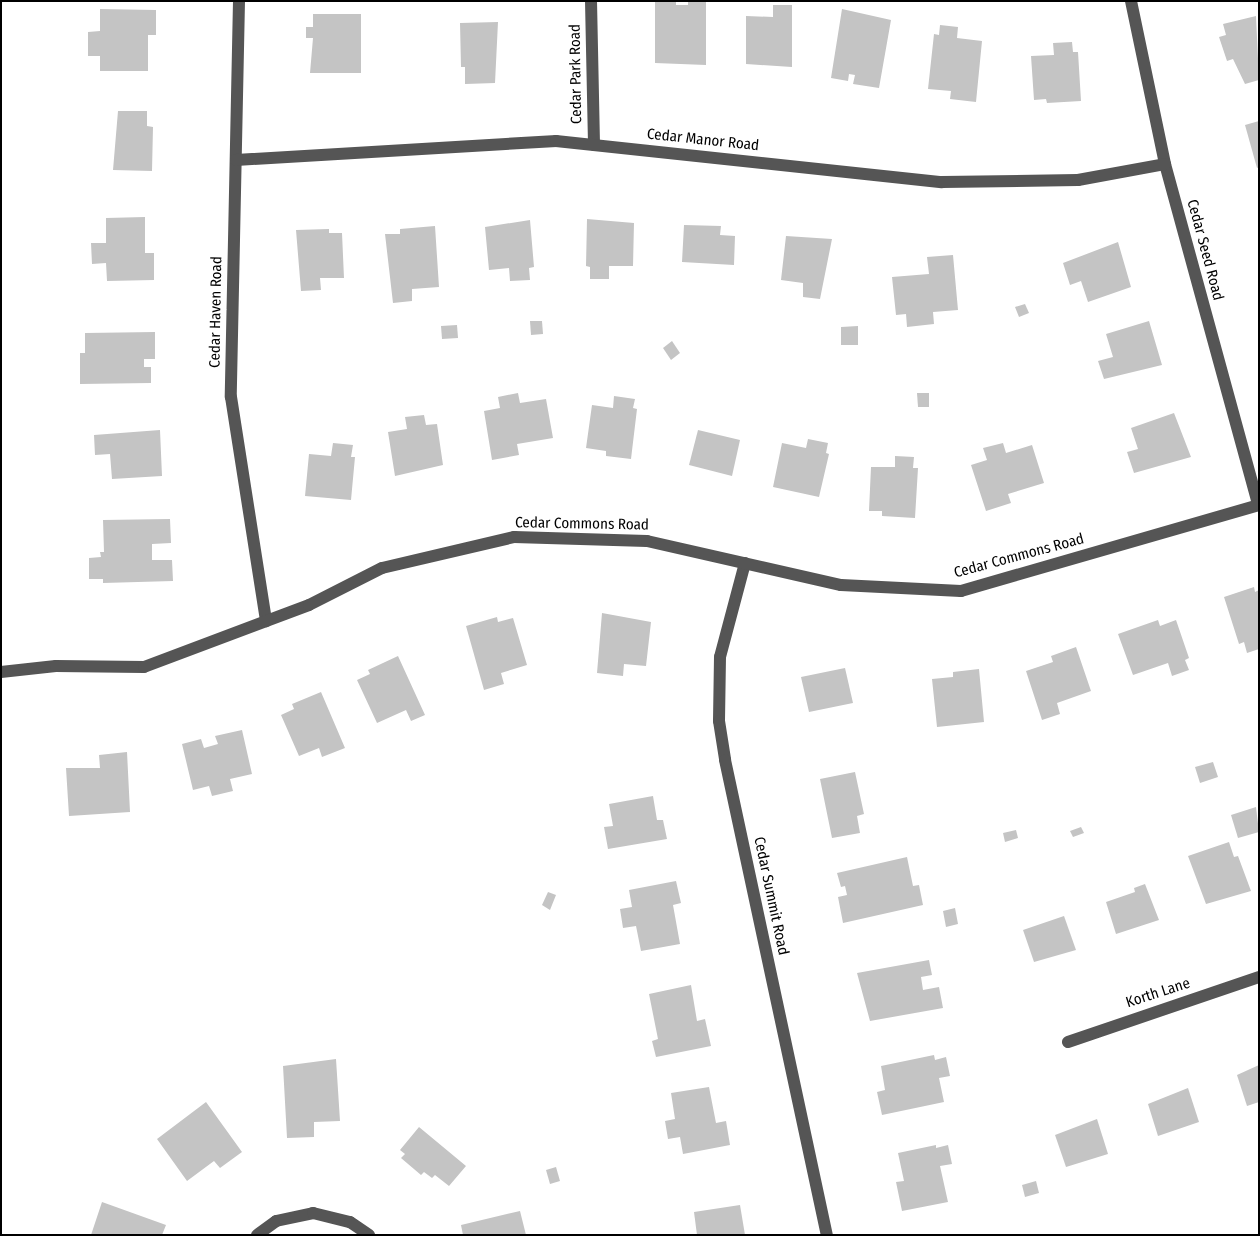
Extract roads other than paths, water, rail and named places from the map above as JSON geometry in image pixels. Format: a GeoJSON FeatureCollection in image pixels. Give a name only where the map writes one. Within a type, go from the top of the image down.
{"type":"FeatureCollection","features":[{"type":"Feature","properties":{"kind":"street","name":"Cedar Haven Road"},"geometry":{"type":"LineString","coordinates":[[239,1],[231,397],[266,622]]}},
{"type":"Feature","properties":{"kind":"street","name":"Cedar Park Road"},"geometry":{"type":"LineString","coordinates":[[591,1],[594,145]]}},
{"type":"Feature","properties":{"kind":"street","name":"Cedar Seed Road"},"geometry":{"type":"LineString","coordinates":[[1131,1],[1165,164],[1258,505]]}},
{"type":"Feature","properties":{"kind":"street","name":"Cedar Manor Road"},"geometry":{"type":"LineString","coordinates":[[236,160],[556,141],[942,182],[1078,180],[1165,164]]}},
{"type":"Feature","properties":{"kind":"street","name":"Cedar Commons Road"},"geometry":{"type":"LineString","coordinates":[[1,672],[56,666],[144,667],[309,605],[382,568],[514,537],[647,540],[840,585],[961,591],[1258,505]]}},
{"type":"Feature","properties":{"kind":"street","name":"Cedar Summit Road"},"geometry":{"type":"LineString","coordinates":[[745,563],[720,657],[719,721],[725,760],[827,1235]]}},
{"type":"Feature","properties":{"kind":"street","name":"Korth Lane"},"geometry":{"type":"LineString","coordinates":[[1068,1042],[1259,977]]}},
{"type":"Feature","properties":{"kind":"street"},"geometry":{"type":"LineString","coordinates":[[257,1235],[276,1222],[313,1213],[350,1222],[369,1235]]}}]}
